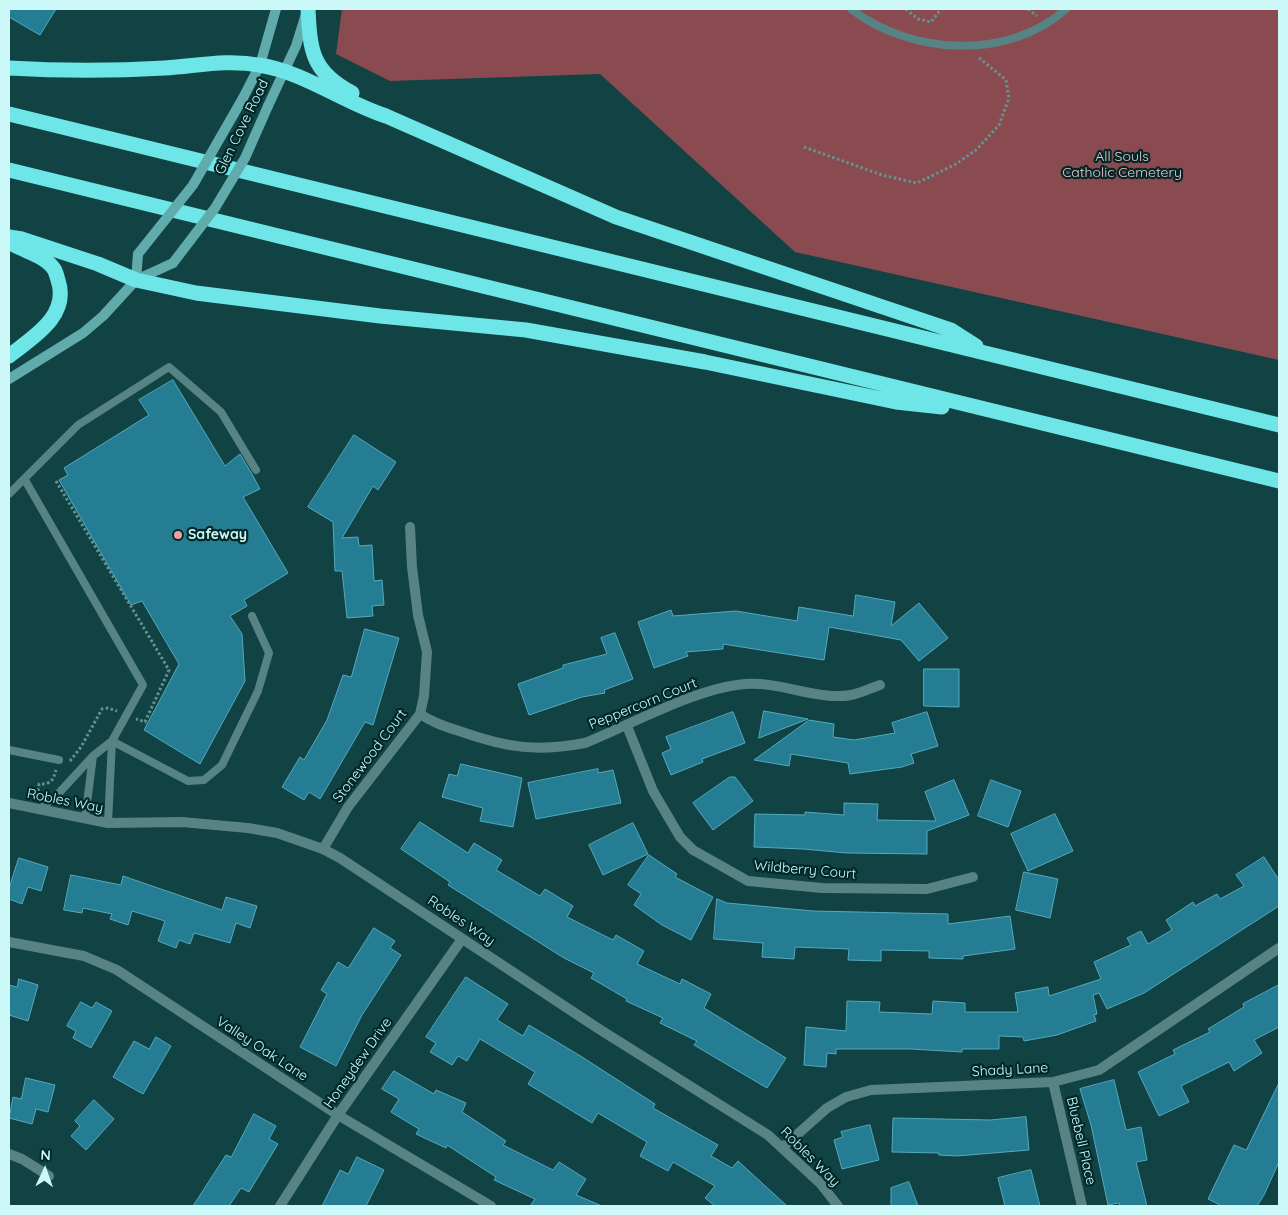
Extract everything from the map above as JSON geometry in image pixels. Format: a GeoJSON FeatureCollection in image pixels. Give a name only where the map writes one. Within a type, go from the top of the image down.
{"type":"FeatureCollection","features":[{"type":"Feature","properties":{"kind":"highway"},"geometry":{"type":"LineString","coordinates":[[308,9],[310,48],[318,65],[337,85],[366,100],[386,116]]}},
{"type":"Feature","properties":{"kind":"highway"},"geometry":{"type":"LineString","coordinates":[[9,68],[71,71],[166,68],[220,62],[260,65],[284,72],[362,108],[386,116],[616,217],[951,330],[988,353]]}},
{"type":"Feature","properties":{"kind":"highway"},"geometry":{"type":"LineString","coordinates":[[9,114],[1279,425]]}},
{"type":"Feature","properties":{"kind":"highway"},"geometry":{"type":"LineString","coordinates":[[9,170],[1279,481]]}},
{"type":"Feature","properties":{"kind":"highway"},"geometry":{"type":"LineString","coordinates":[[9,237],[22,239],[98,264],[136,280],[206,295],[536,332],[705,362],[896,402],[1006,414]]}},
{"type":"Feature","properties":{"kind":"highway"},"geometry":{"type":"LineString","coordinates":[[9,242],[41,257],[54,270],[61,289],[59,307],[44,328],[9,356]]}},
{"type":"Feature","properties":{"kind":"main road","name":"Glen Cove Road"},"geometry":{"type":"LineString","coordinates":[[136,280],[138,254],[193,185],[243,98],[260,65],[276,9]]}},
{"type":"Feature","properties":{"kind":"main road","name":"Glen Cove Road"},"geometry":{"type":"LineString","coordinates":[[9,379],[83,333],[103,316],[136,280],[173,263],[215,208],[245,158],[296,46],[308,9]]}},
{"type":"Feature","properties":{"kind":"street","name":"Stonewood Court"},"geometry":{"type":"LineString","coordinates":[[323,849],[348,807],[420,714],[424,696],[427,652],[412,566],[410,527]]}},
{"type":"Feature","properties":{"kind":"street","name":"Peppercorn Court"},"geometry":{"type":"LineString","coordinates":[[420,714],[433,722],[498,745],[535,749],[584,743],[717,688],[768,684],[834,696],[851,695],[880,685]]}},
{"type":"Feature","properties":{"kind":"street","name":"Wildberry Court"},"geometry":{"type":"LineString","coordinates":[[627,726],[653,791],[680,837],[693,850],[748,880],[822,888],[927,889],[973,877]]}},
{"type":"Feature","properties":{"kind":"street","name":"Robles Way"},"geometry":{"type":"LineString","coordinates":[[9,803],[108,823],[182,822],[248,828],[277,833],[323,849],[607,1034],[768,1135],[820,1183],[838,1206]]}},
{"type":"Feature","properties":{"kind":"street","name":"Honeydew Drive"},"geometry":{"type":"LineString","coordinates":[[280,1206],[338,1115],[462,939]]}},
{"type":"Feature","properties":{"kind":"street","name":"Valley Oak Lane"},"geometry":{"type":"LineString","coordinates":[[9,942],[84,956],[117,970],[338,1115],[491,1206]]}},
{"type":"Feature","properties":{"kind":"street","name":"Shady Lane"},"geometry":{"type":"LineString","coordinates":[[783,1147],[827,1108],[846,1097],[872,1090],[1053,1082],[1099,1070],[1279,948]]}},
{"type":"Feature","properties":{"kind":"street","name":"Bluebell Place"},"geometry":{"type":"LineString","coordinates":[[1053,1082],[1082,1206]]}},
{"type":"Feature","properties":{"kind":"street"},"geometry":{"type":"LineString","coordinates":[[9,1154],[22,1159],[49,1176]]}},
{"type":"Feature","properties":{"kind":"lane"},"geometry":{"type":"LineString","coordinates":[[851,9],[894,33],[929,43],[952,47],[999,41],[1035,30],[1066,9]]}},
{"type":"Feature","properties":{"kind":"lane"},"geometry":{"type":"LineString","coordinates":[[9,494],[78,425],[170,367],[220,412],[256,470]]}},
{"type":"Feature","properties":{"kind":"lane"},"geometry":{"type":"LineString","coordinates":[[25,480],[143,684],[112,741],[93,756],[58,794],[39,810]]}},
{"type":"Feature","properties":{"kind":"lane"},"geometry":{"type":"LineString","coordinates":[[112,741],[188,781],[204,780],[222,765],[258,691],[269,653],[252,616]]}},
{"type":"Feature","properties":{"kind":"lane"},"geometry":{"type":"LineString","coordinates":[[108,823],[112,741]]}},
{"type":"Feature","properties":{"kind":"lane"},"geometry":{"type":"LineString","coordinates":[[9,750],[59,760]]}},
{"type":"Feature","properties":{"kind":"lane"},"geometry":{"type":"LineString","coordinates":[[85,819],[93,756]]}},
{"type":"Feature","properties":{"kind":"path"},"geometry":{"type":"LineString","coordinates":[[906,9],[918,19],[931,22],[942,9]]}},
{"type":"Feature","properties":{"kind":"path"},"geometry":{"type":"LineString","coordinates":[[804,147],[882,175],[917,183],[939,174],[976,150],[999,125],[1009,98],[1006,80],[976,56]]}},
{"type":"Feature","properties":{"kind":"green space","name":"All Souls Catholic Cemetery"},"geometry":{"type":"Polygon","coordinates":[[[342,9],[1279,9],[1279,360],[795,252],[600,74],[390,81],[336,54],[342,9]]]}},
{"type":"Feature","properties":{"kind":"building"},"geometry":{"type":"Polygon","coordinates":[[[9,9],[56,9],[40,35],[9,17],[9,9]]]}},
{"type":"Feature","properties":{"kind":"building","name":"Safeway"},"geometry":{"type":"Polygon","coordinates":[[[173,380],[225,466],[240,454],[252,474],[260,489],[243,497],[288,573],[244,600],[247,606],[230,616],[242,634],[245,681],[200,764],[144,730],[179,664],[142,601],[131,605],[59,480],[68,475],[64,468],[149,415],[139,400],[173,380]]]}},
{"type":"Feature","properties":{"kind":"building"},"geometry":{"type":"Polygon","coordinates":[[[354,435],[396,462],[378,490],[373,486],[342,538],[358,537],[359,546],[372,545],[374,581],[382,580],[384,605],[372,606],[373,616],[347,618],[342,571],[335,571],[333,522],[308,507],[354,435]]]}},
{"type":"Feature","properties":{"kind":"building"},"geometry":{"type":"Polygon","coordinates":[[[856,595],[895,602],[891,626],[919,603],[948,638],[919,661],[901,640],[829,627],[824,660],[723,644],[723,649],[686,652],[688,656],[654,668],[638,622],[671,610],[673,616],[736,611],[797,621],[799,607],[853,616],[856,595]]]}},
{"type":"Feature","properties":{"kind":"building"},"geometry":{"type":"Polygon","coordinates":[[[365,629],[399,638],[373,725],[365,722],[320,799],[309,792],[304,800],[282,787],[300,757],[304,760],[327,720],[343,675],[351,677],[365,629]]]}},
{"type":"Feature","properties":{"kind":"building"},"geometry":{"type":"Polygon","coordinates":[[[615,633],[633,679],[604,690],[605,693],[582,697],[529,715],[518,684],[563,668],[563,665],[607,654],[601,638],[615,633]]]}},
{"type":"Feature","properties":{"kind":"building"},"geometry":{"type":"Polygon","coordinates":[[[924,669],[959,669],[959,707],[924,706],[924,669]]]}},
{"type":"Feature","properties":{"kind":"building"},"geometry":{"type":"Polygon","coordinates":[[[764,711],[808,719],[759,738],[764,711]]]}},
{"type":"Feature","properties":{"kind":"building"},"geometry":{"type":"Polygon","coordinates":[[[733,712],[745,743],[702,759],[703,762],[671,775],[662,753],[671,749],[666,737],[733,712]]]}},
{"type":"Feature","properties":{"kind":"building"},"geometry":{"type":"Polygon","coordinates":[[[927,712],[938,746],[911,754],[914,763],[902,767],[850,774],[848,763],[791,754],[789,766],[754,760],[809,720],[834,724],[833,737],[854,740],[895,733],[892,723],[927,712]]]}},
{"type":"Feature","properties":{"kind":"building"},"geometry":{"type":"Polygon","coordinates":[[[461,764],[522,778],[513,827],[480,821],[483,808],[442,797],[449,774],[457,776],[461,764]]]}},
{"type":"Feature","properties":{"kind":"building"},"geometry":{"type":"Polygon","coordinates":[[[598,769],[598,773],[613,770],[621,803],[536,819],[528,783],[598,769]]]}},
{"type":"Feature","properties":{"kind":"building"},"geometry":{"type":"Polygon","coordinates":[[[730,777],[735,777],[753,801],[713,830],[693,803],[730,777]]]}},
{"type":"Feature","properties":{"kind":"building"},"geometry":{"type":"Polygon","coordinates":[[[954,780],[969,815],[927,831],[927,854],[847,853],[754,847],[755,814],[805,815],[805,812],[844,815],[844,803],[878,804],[877,820],[936,821],[925,792],[954,780]]]}},
{"type":"Feature","properties":{"kind":"building"},"geometry":{"type":"Polygon","coordinates":[[[991,780],[1021,791],[1008,827],[978,816],[991,780]]]}},
{"type":"Feature","properties":{"kind":"building"},"geometry":{"type":"Polygon","coordinates":[[[1055,814],[1073,851],[1028,871],[1011,834],[1055,814]]]}},
{"type":"Feature","properties":{"kind":"building"},"geometry":{"type":"Polygon","coordinates":[[[420,822],[468,853],[474,843],[502,860],[496,870],[540,896],[545,889],[573,906],[567,917],[613,940],[616,935],[644,951],[637,964],[680,984],[682,979],[711,994],[704,1008],[786,1058],[767,1088],[694,1045],[697,1041],[660,1023],[663,1018],[626,1001],[627,999],[591,978],[594,973],[564,958],[448,885],[450,882],[401,849],[420,822]]]}},
{"type":"Feature","properties":{"kind":"building"},"geometry":{"type":"Polygon","coordinates":[[[633,823],[648,854],[603,875],[589,845],[633,823]]]}},
{"type":"Feature","properties":{"kind":"building"},"geometry":{"type":"Polygon","coordinates":[[[649,855],[677,874],[675,877],[713,897],[691,940],[662,925],[634,905],[641,894],[628,885],[649,855]]]}},
{"type":"Feature","properties":{"kind":"building"},"geometry":{"type":"Polygon","coordinates":[[[1264,857],[1279,880],[1279,906],[1144,993],[1107,1009],[1099,993],[1093,995],[1097,1014],[1094,1015],[1096,1021],[1057,1035],[1024,1041],[1023,1037],[999,1036],[999,1049],[962,1049],[962,1052],[911,1049],[836,1049],[836,1054],[827,1053],[826,1067],[804,1065],[806,1027],[846,1031],[847,1001],[880,1002],[879,1012],[932,1014],[933,1001],[965,1003],[965,1012],[1018,1012],[1015,993],[1048,987],[1049,996],[1101,979],[1094,962],[1131,945],[1127,938],[1141,931],[1148,944],[1172,930],[1166,920],[1193,902],[1195,906],[1217,894],[1220,899],[1244,886],[1236,875],[1264,857]]]}},
{"type":"Feature","properties":{"kind":"building"},"geometry":{"type":"Polygon","coordinates":[[[19,858],[48,867],[41,891],[28,887],[22,904],[9,899],[9,889],[19,858]]]}},
{"type":"Feature","properties":{"kind":"building"},"geometry":{"type":"Polygon","coordinates":[[[1024,872],[1058,879],[1050,918],[1016,910],[1024,872]]]}},
{"type":"Feature","properties":{"kind":"building"},"geometry":{"type":"Polygon","coordinates":[[[71,875],[121,885],[123,876],[222,910],[226,897],[257,906],[250,928],[236,923],[230,943],[194,933],[190,944],[179,940],[176,948],[158,941],[165,921],[132,911],[128,925],[110,919],[112,914],[83,908],[82,913],[64,910],[71,875]]]}},
{"type":"Feature","properties":{"kind":"building"},"geometry":{"type":"Polygon","coordinates":[[[717,899],[727,903],[813,911],[948,914],[948,924],[1010,916],[1015,949],[963,956],[963,959],[929,958],[929,951],[881,950],[881,961],[848,960],[849,949],[795,947],[794,959],[762,957],[763,943],[714,939],[717,899]]]}},
{"type":"Feature","properties":{"kind":"building"},"geometry":{"type":"Polygon","coordinates":[[[374,928],[395,941],[390,948],[401,955],[362,1015],[336,1066],[300,1047],[327,994],[321,990],[338,962],[348,968],[374,928]]]}},
{"type":"Feature","properties":{"kind":"building"},"geometry":{"type":"Polygon","coordinates":[[[466,977],[508,1004],[497,1020],[523,1036],[529,1025],[582,1057],[655,1104],[653,1108],[718,1145],[711,1156],[732,1168],[738,1161],[787,1206],[715,1206],[705,1198],[715,1186],[673,1162],[668,1171],[640,1156],[647,1142],[598,1113],[592,1123],[528,1084],[535,1072],[480,1039],[467,1061],[458,1056],[452,1065],[430,1052],[436,1043],[426,1037],[466,977]]]}},
{"type":"Feature","properties":{"kind":"building"},"geometry":{"type":"Polygon","coordinates":[[[19,979],[38,985],[28,1021],[9,1015],[9,985],[17,987],[19,979]]]}},
{"type":"Feature","properties":{"kind":"building"},"geometry":{"type":"Polygon","coordinates":[[[1279,985],[1279,1027],[1254,1040],[1262,1053],[1234,1071],[1229,1062],[1181,1086],[1189,1102],[1159,1116],[1138,1072],[1175,1054],[1173,1050],[1210,1032],[1208,1029],[1244,1007],[1243,1004],[1279,985]]]}},
{"type":"Feature","properties":{"kind":"building"},"geometry":{"type":"Polygon","coordinates":[[[81,1002],[92,1008],[96,1002],[112,1011],[91,1048],[73,1038],[76,1031],[67,1026],[81,1002]]]}},
{"type":"Feature","properties":{"kind":"building"},"geometry":{"type":"Polygon","coordinates":[[[156,1037],[171,1046],[143,1094],[113,1077],[134,1041],[149,1049],[156,1037]]]}},
{"type":"Feature","properties":{"kind":"building"},"geometry":{"type":"Polygon","coordinates":[[[394,1071],[434,1094],[436,1090],[466,1103],[462,1112],[506,1141],[503,1145],[553,1170],[559,1162],[586,1179],[576,1195],[602,1206],[530,1206],[535,1199],[494,1180],[496,1177],[447,1145],[446,1148],[416,1134],[419,1129],[391,1112],[399,1099],[382,1089],[394,1071]]]}},
{"type":"Feature","properties":{"kind":"building"},"geometry":{"type":"Polygon","coordinates":[[[26,1078],[55,1085],[48,1112],[36,1109],[32,1124],[9,1118],[13,1097],[21,1099],[26,1078]]]}},
{"type":"Feature","properties":{"kind":"building"},"geometry":{"type":"Polygon","coordinates":[[[1114,1080],[1126,1130],[1141,1127],[1147,1160],[1136,1162],[1147,1206],[1120,1206],[1119,1203],[1108,1205],[1091,1125],[1080,1089],[1114,1080]]]}},
{"type":"Feature","properties":{"kind":"building"},"geometry":{"type":"Polygon","coordinates":[[[1279,1083],[1279,1162],[1264,1195],[1257,1206],[1222,1206],[1208,1199],[1234,1145],[1246,1150],[1279,1083]]]}},
{"type":"Feature","properties":{"kind":"building"},"geometry":{"type":"Polygon","coordinates":[[[94,1100],[114,1119],[86,1150],[71,1136],[80,1126],[75,1121],[94,1100]]]}},
{"type":"Feature","properties":{"kind":"building"},"geometry":{"type":"Polygon","coordinates":[[[254,1114],[276,1126],[269,1139],[278,1144],[249,1192],[241,1188],[229,1206],[193,1206],[226,1155],[231,1157],[254,1114]]]}},
{"type":"Feature","properties":{"kind":"building"},"geometry":{"type":"Polygon","coordinates":[[[1026,1117],[1029,1150],[957,1156],[939,1155],[939,1153],[892,1152],[893,1118],[990,1120],[1026,1117]]]}},
{"type":"Feature","properties":{"kind":"building"},"geometry":{"type":"Polygon","coordinates":[[[870,1125],[879,1160],[842,1169],[834,1140],[843,1137],[841,1132],[870,1125]]]}},
{"type":"Feature","properties":{"kind":"building"},"geometry":{"type":"Polygon","coordinates":[[[357,1157],[384,1170],[366,1206],[322,1206],[340,1170],[348,1174],[357,1157]]]}},
{"type":"Feature","properties":{"kind":"building"},"geometry":{"type":"Polygon","coordinates":[[[1031,1170],[1040,1206],[1005,1206],[998,1178],[1031,1170]]]}},
{"type":"Feature","properties":{"kind":"building"},"geometry":{"type":"Polygon","coordinates":[[[909,1182],[918,1206],[891,1206],[891,1188],[909,1182]]]}},
{"type":"Feature","properties":{"kind":"place","name":"Safeway"},"geometry":{"type":"Point","coordinates":[178,535]}}]}
